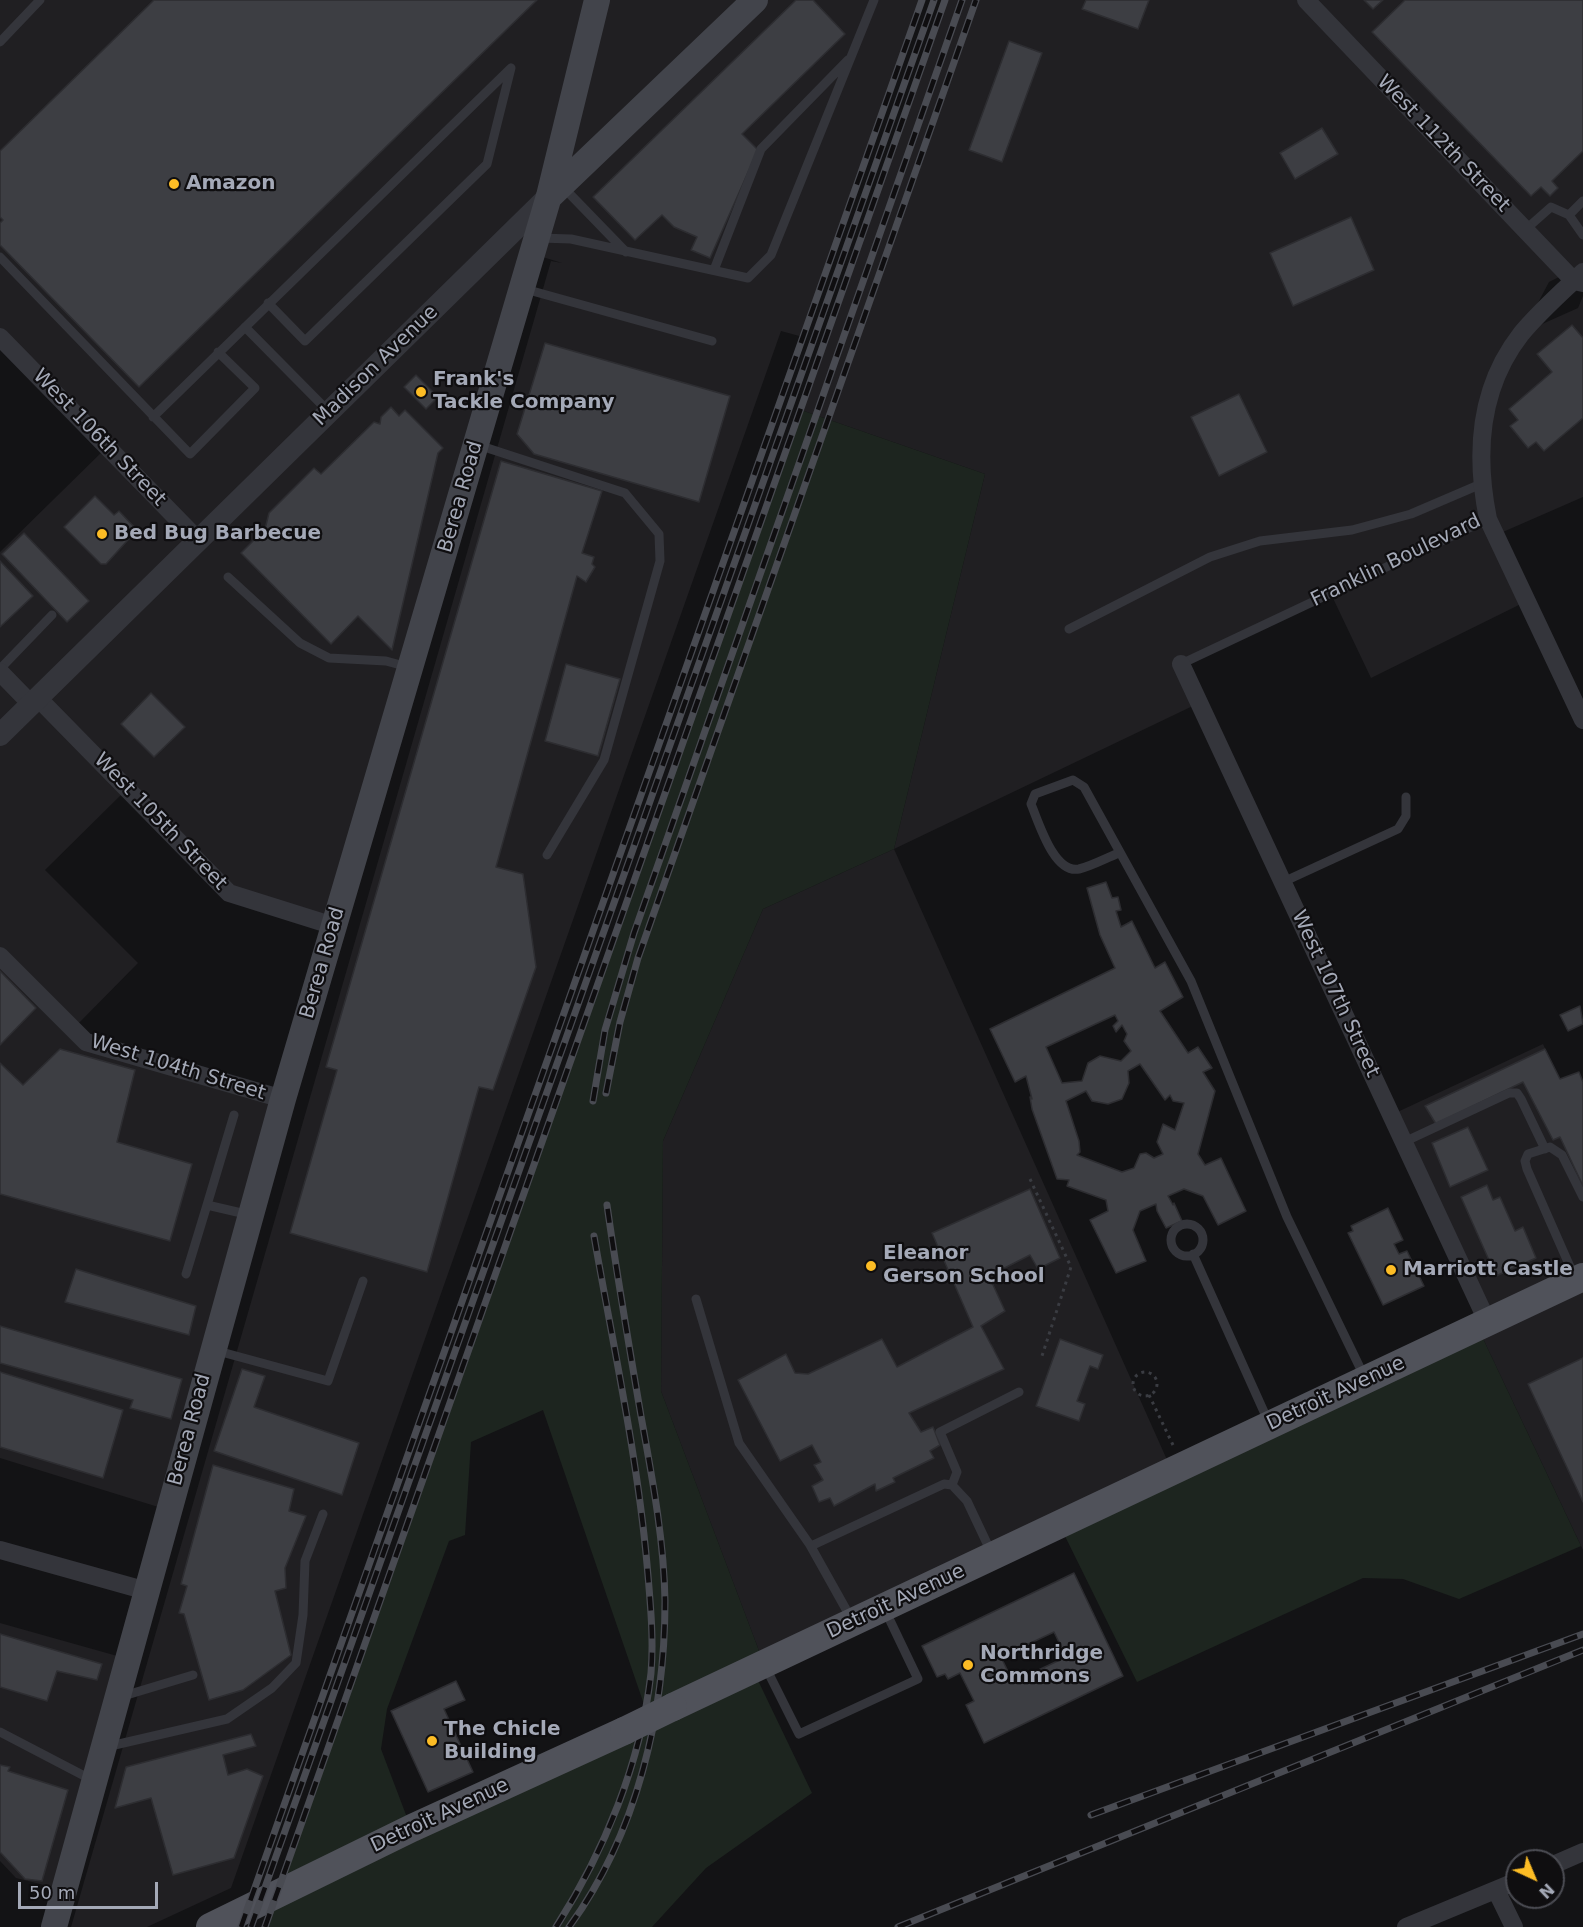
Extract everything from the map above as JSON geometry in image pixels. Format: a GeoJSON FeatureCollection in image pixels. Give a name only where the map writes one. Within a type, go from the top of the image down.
{"type":"FeatureCollection","features":[{"type":"Feature","properties":{"kind":"main road","name":"Berea Road"},"geometry":{"type":"LineString","coordinates":[[54,1927],[283,1099],[522,288],[555,190],[597,0]]}},
{"type":"Feature","properties":{"kind":"main road","name":"Madison Avenue"},"geometry":{"type":"LineString","coordinates":[[555,190],[755,0]]}},
{"type":"Feature","properties":{"kind":"main road","name":"Detroit Avenue"},"geometry":{"type":"LineString","coordinates":[[210,1927],[411,1828],[624,1731],[1580,1279]]}},
{"type":"Feature","properties":{"kind":"street","name":"West 112th Street"},"geometry":{"type":"LineString","coordinates":[[1306,0],[1526,230],[1580,279]]}},
{"type":"Feature","properties":{"kind":"street","name":"Madison Avenue"},"geometry":{"type":"LineString","coordinates":[[0,735],[555,190]]}},
{"type":"Feature","properties":{"kind":"street","name":"Franklin Boulevard"},"geometry":{"type":"LineString","coordinates":[[1488,519],[1481,484],[1480,450],[1493,382],[1521,334],[1580,279]]}},
{"type":"Feature","properties":{"kind":"street","name":"West 106th Street"},"geometry":{"type":"LineString","coordinates":[[0,337],[198,540]]}},
{"type":"Feature","properties":{"kind":"street"},"geometry":{"type":"LineString","coordinates":[[1488,519],[1583,720]]}},
{"type":"Feature","properties":{"kind":"street","name":"West 107th Street"},"geometry":{"type":"LineString","coordinates":[[1181,664],[1488,1323]]}},
{"type":"Feature","properties":{"kind":"street","name":"West 105th Street"},"geometry":{"type":"LineString","coordinates":[[0,671],[35,701],[229,893],[334,926]]}},
{"type":"Feature","properties":{"kind":"street","name":"West 104th Street"},"geometry":{"type":"LineString","coordinates":[[0,956],[86,1042],[283,1099]]}},
{"type":"Feature","properties":{"kind":"street"},"geometry":{"type":"LineString","coordinates":[[0,1550],[147,1591]]}},
{"type":"Feature","properties":{"kind":"street"},"geometry":{"type":"LineString","coordinates":[[1565,1860],[1583,1852]]}},
{"type":"Feature","properties":{"kind":"street"},"geometry":{"type":"LineString","coordinates":[[1406,1927],[1505,1886]]}},
{"type":"Feature","properties":{"kind":"street"},"geometry":{"type":"LineString","coordinates":[[1496,1890],[1514,1927]]}},
{"type":"Feature","properties":{"kind":"lane"},"geometry":{"type":"LineString","coordinates":[[0,42],[40,0]]}},
{"type":"Feature","properties":{"kind":"lane"},"geometry":{"type":"LineString","coordinates":[[537,238],[572,239],[748,278],[771,255],[874,0]]}},
{"type":"Feature","properties":{"kind":"lane"},"geometry":{"type":"LineString","coordinates":[[714,270],[761,149],[852,56]]}},
{"type":"Feature","properties":{"kind":"lane"},"geometry":{"type":"LineString","coordinates":[[153,417],[268,303],[511,68],[487,164],[305,340],[268,303]]}},
{"type":"Feature","properties":{"kind":"lane"},"geometry":{"type":"LineString","coordinates":[[555,190],[626,252]]}},
{"type":"Feature","properties":{"kind":"lane"},"geometry":{"type":"LineString","coordinates":[[1569,215],[1583,201]]}},
{"type":"Feature","properties":{"kind":"lane"},"geometry":{"type":"LineString","coordinates":[[1526,230],[1551,207],[1569,215],[1583,234]]}},
{"type":"Feature","properties":{"kind":"lane"},"geometry":{"type":"LineString","coordinates":[[0,257],[190,454],[255,388],[219,352]]}},
{"type":"Feature","properties":{"kind":"lane"},"geometry":{"type":"LineString","coordinates":[[522,288],[712,341]]}},
{"type":"Feature","properties":{"kind":"lane"},"geometry":{"type":"LineString","coordinates":[[245,327],[329,412]]}},
{"type":"Feature","properties":{"kind":"lane"},"geometry":{"type":"LineString","coordinates":[[476,444],[625,493],[659,534],[660,561],[604,760],[547,855]]}},
{"type":"Feature","properties":{"kind":"lane"},"geometry":{"type":"LineString","coordinates":[[1069,629],[1210,557],[1260,541],[1352,530],[1411,514],[1481,484]]}},
{"type":"Feature","properties":{"kind":"lane","name":"Franklin Boulevard"},"geometry":{"type":"LineString","coordinates":[[1181,664],[1488,519]]}},
{"type":"Feature","properties":{"kind":"lane"},"geometry":{"type":"LineString","coordinates":[[228,578],[300,643],[329,658],[386,661],[410,668]]}},
{"type":"Feature","properties":{"kind":"lane"},"geometry":{"type":"LineString","coordinates":[[0,671],[52,615]]}},
{"type":"Feature","properties":{"kind":"lane"},"geometry":{"type":"LineString","coordinates":[[1119,853],[1078,869],[1067,869],[1057,862],[1031,804],[1035,794],[1073,780],[1084,787],[1191,981],[1287,1217],[1366,1380]]}},
{"type":"Feature","properties":{"kind":"lane"},"geometry":{"type":"LineString","coordinates":[[1283,882],[1398,829],[1406,816],[1406,797]]}},
{"type":"Feature","properties":{"kind":"lane"},"geometry":{"type":"LineString","coordinates":[[1404,1142],[1509,1093],[1517,1093],[1545,1149]]}},
{"type":"Feature","properties":{"kind":"lane"},"geometry":{"type":"LineString","coordinates":[[186,1274],[234,1115]]}},
{"type":"Feature","properties":{"kind":"lane"},"geometry":{"type":"LineString","coordinates":[[1580,1279],[1527,1169],[1525,1161],[1528,1154],[1550,1147],[1562,1155],[1583,1197]]}},
{"type":"Feature","properties":{"kind":"lane"},"geometry":{"type":"LineString","coordinates":[[207,1205],[250,1215]]}},
{"type":"Feature","properties":{"kind":"lane"},"geometry":{"type":"LineString","coordinates":[[1193,1254],[1270,1425]]}},
{"type":"Feature","properties":{"kind":"lane"},"geometry":{"type":"LineString","coordinates":[[212,1350],[328,1381],[363,1281]]}},
{"type":"Feature","properties":{"kind":"lane"},"geometry":{"type":"LineString","coordinates":[[696,1299],[739,1443],[811,1546],[853,1622]]}},
{"type":"Feature","properties":{"kind":"lane"},"geometry":{"type":"LineString","coordinates":[[952,1485],[957,1472],[940,1432],[1019,1392]]}},
{"type":"Feature","properties":{"kind":"lane"},"geometry":{"type":"LineString","coordinates":[[811,1546],[944,1484],[952,1485],[967,1501],[993,1556]]}},
{"type":"Feature","properties":{"kind":"lane"},"geometry":{"type":"LineString","coordinates":[[104,1747],[227,1719],[272,1688],[296,1663],[303,1615],[305,1561],[323,1514]]}},
{"type":"Feature","properties":{"kind":"lane"},"geometry":{"type":"LineString","coordinates":[[764,1664],[799,1734],[918,1679],[884,1607]]}},
{"type":"Feature","properties":{"kind":"lane"},"geometry":{"type":"LineString","coordinates":[[117,1697],[193,1675]]}},
{"type":"Feature","properties":{"kind":"lane"},"geometry":{"type":"LineString","coordinates":[[0,1732],[94,1781]]}},
{"type":"Feature","properties":{"kind":"path"},"geometry":{"type":"LineString","coordinates":[[1030,1179],[1071,1268],[1041,1359]]}},
{"type":"Feature","properties":{"kind":"path"},"geometry":{"type":"LineString","coordinates":[[1141,1373],[1149,1374],[1155,1379],[1155,1390],[1149,1395],[1138,1394],[1134,1388],[1133,1381],[1141,1373]]}},
{"type":"Feature","properties":{"kind":"path"},"geometry":{"type":"LineString","coordinates":[[1149,1395],[1173,1445]]}},
{"type":"Feature","properties":{"kind":"shaded area"},"geometry":{"type":"Polygon","coordinates":[[[0,0],[922,0],[803,337],[781,331],[231,1888],[147,1927],[71,1927],[551,261],[562,263],[533,254],[334,926],[229,893],[127,789],[45,870],[138,963],[73,1029],[283,1099],[168,1510],[0,1458],[0,552],[107,447],[0,337],[0,0]]]}},
{"type":"Feature","properties":{"kind":"shaded area"},"geometry":{"type":"Polygon","coordinates":[[[945,0],[1583,0],[1583,265],[1549,282],[1522,333],[1578,308],[1583,296],[1583,497],[1496,535],[1527,601],[1371,678],[1331,594],[1182,664],[1199,703],[894,849],[985,474],[801,410],[945,0]]]}},
{"type":"Feature","properties":{"kind":"shaded area"},"geometry":{"type":"Polygon","coordinates":[[[801,410],[985,474],[894,849],[763,909],[663,1141],[661,1391],[764,1664],[753,1670],[812,1793],[706,1868],[652,1927],[265,1927],[801,410]],[[543,1410],[471,1442],[465,1535],[449,1541],[387,1709],[381,1749],[411,1828],[649,1719],[543,1410]]]}},
{"type":"Feature","properties":{"kind":"shaded area","name":"Eleanor Gerson School"},"geometry":{"type":"Polygon","coordinates":[[[894,849],[1172,1471],[764,1664],[661,1391],[663,1141],[763,909],[894,849]]]}},
{"type":"Feature","properties":{"kind":"shaded area"},"geometry":{"type":"Polygon","coordinates":[[[1543,1044],[1583,1129],[1583,1550],[1478,1328],[1488,1323],[1391,1115],[1543,1044]]]}},
{"type":"Feature","properties":{"kind":"shaded area"},"geometry":{"type":"Polygon","coordinates":[[[1478,1328],[1581,1546],[1459,1599],[1403,1579],[1363,1578],[1137,1682],[1059,1524],[1478,1328]]]}},
{"type":"Feature","properties":{"kind":"shaded area"},"geometry":{"type":"Polygon","coordinates":[[[0,1623],[128,1659],[64,1890],[16,1878],[0,1861],[0,1623]]]}},
{"type":"Feature","properties":{"kind":"building","name":"Amazon"},"geometry":{"type":"Polygon","coordinates":[[[154,0],[537,0],[139,387],[0,245],[0,223],[3,220],[0,217],[0,151],[154,0]]]}},
{"type":"Feature","properties":{"kind":"building"},"geometry":{"type":"Polygon","coordinates":[[[796,0],[813,0],[845,34],[742,134],[758,150],[710,258],[691,250],[697,237],[674,227],[662,215],[635,240],[593,197],[796,0]]]}},
{"type":"Feature","properties":{"kind":"building"},"geometry":{"type":"Polygon","coordinates":[[[1086,0],[1149,0],[1138,29],[1082,9],[1086,0]]]}},
{"type":"Feature","properties":{"kind":"building"},"geometry":{"type":"Polygon","coordinates":[[[1364,0],[1383,0],[1373,9],[1364,0]]]}},
{"type":"Feature","properties":{"kind":"building"},"geometry":{"type":"Polygon","coordinates":[[[1405,0],[1583,0],[1583,151],[1552,181],[1558,188],[1550,196],[1541,187],[1531,196],[1372,32],[1405,0]]]}},
{"type":"Feature","properties":{"kind":"building"},"geometry":{"type":"Polygon","coordinates":[[[1009,41],[1042,53],[1002,162],[969,150],[1009,41]]]}},
{"type":"Feature","properties":{"kind":"building"},"geometry":{"type":"Polygon","coordinates":[[[1322,128],[1338,154],[1295,179],[1280,153],[1322,128]]]}},
{"type":"Feature","properties":{"kind":"building"},"geometry":{"type":"Polygon","coordinates":[[[1351,217],[1374,270],[1293,306],[1270,253],[1351,217]]]}},
{"type":"Feature","properties":{"kind":"building"},"geometry":{"type":"Polygon","coordinates":[[[1572,325],[1583,338],[1583,418],[1544,451],[1536,442],[1528,448],[1510,426],[1518,420],[1509,409],[1552,372],[1537,354],[1572,325]]]}},
{"type":"Feature","properties":{"kind":"building"},"geometry":{"type":"Polygon","coordinates":[[[545,343],[730,396],[699,502],[534,454],[517,434],[545,343]]]}},
{"type":"Feature","properties":{"kind":"building","name":"Frank's Tackle Company"},"geometry":{"type":"Polygon","coordinates":[[[416,375],[438,397],[426,409],[404,387],[416,375]]]}},
{"type":"Feature","properties":{"kind":"building"},"geometry":{"type":"Polygon","coordinates":[[[1239,394],[1267,452],[1219,476],[1191,417],[1239,394]]]}},
{"type":"Feature","properties":{"kind":"building"},"geometry":{"type":"Polygon","coordinates":[[[391,407],[399,416],[405,410],[443,448],[438,453],[392,650],[358,616],[331,644],[241,553],[265,529],[269,513],[314,468],[321,474],[374,422],[380,424],[381,417],[391,407]]]}},
{"type":"Feature","properties":{"kind":"building"},"geometry":{"type":"Polygon","coordinates":[[[501,461],[602,491],[582,553],[594,557],[592,564],[595,567],[586,582],[577,576],[496,867],[523,874],[536,967],[493,1090],[479,1087],[427,1272],[290,1233],[337,1070],[326,1067],[501,461]]]}},
{"type":"Feature","properties":{"kind":"building","name":"Bed Bug Barbecue"},"geometry":{"type":"Polygon","coordinates":[[[95,496],[114,515],[119,511],[137,530],[106,564],[101,564],[64,527],[95,496]]]}},
{"type":"Feature","properties":{"kind":"building"},"geometry":{"type":"Polygon","coordinates":[[[24,533],[89,601],[67,622],[2,554],[24,533]]]}},
{"type":"Feature","properties":{"kind":"building"},"geometry":{"type":"Polygon","coordinates":[[[0,561],[33,596],[0,627],[0,561]]]}},
{"type":"Feature","properties":{"kind":"building"},"geometry":{"type":"Polygon","coordinates":[[[566,664],[620,679],[598,756],[545,741],[566,664]]]}},
{"type":"Feature","properties":{"kind":"building"},"geometry":{"type":"Polygon","coordinates":[[[151,693],[185,727],[154,757],[121,724],[151,693]]]}},
{"type":"Feature","properties":{"kind":"building"},"geometry":{"type":"Polygon","coordinates":[[[1106,882],[1112,898],[1118,897],[1121,910],[1116,911],[1121,927],[1132,921],[1155,968],[1165,962],[1183,997],[1160,1011],[1188,1053],[1198,1047],[1212,1068],[1203,1072],[1215,1091],[1198,1154],[1205,1165],[1221,1158],[1246,1211],[1218,1225],[1203,1196],[1184,1189],[1168,1196],[1173,1205],[1174,1203],[1182,1221],[1166,1228],[1156,1204],[1140,1211],[1133,1230],[1146,1261],[1116,1273],[1090,1220],[1108,1211],[1106,1200],[1067,1186],[1069,1180],[1057,1179],[1032,1109],[1026,1076],[1015,1082],[990,1029],[1115,968],[1100,935],[1087,888],[1106,882]],[[1115,1015],[1046,1047],[1062,1083],[1082,1081],[1088,1063],[1100,1056],[1121,1061],[1131,1051],[1124,1041],[1127,1034],[1122,1025],[1116,1032],[1113,1026],[1118,1021],[1115,1015]],[[1140,1064],[1128,1071],[1129,1083],[1122,1099],[1108,1104],[1092,1101],[1086,1091],[1066,1101],[1079,1141],[1080,1152],[1077,1155],[1122,1172],[1134,1168],[1140,1154],[1146,1153],[1154,1158],[1163,1154],[1157,1142],[1163,1124],[1175,1130],[1184,1103],[1173,1101],[1170,1095],[1165,1100],[1140,1064]]]}},
{"type":"Feature","properties":{"kind":"building"},"geometry":{"type":"Polygon","coordinates":[[[0,971],[36,1008],[0,1045],[0,971]]]}},
{"type":"Feature","properties":{"kind":"building"},"geometry":{"type":"Polygon","coordinates":[[[1580,1006],[1583,1024],[1568,1031],[1560,1015],[1580,1006]]]}},
{"type":"Feature","properties":{"kind":"building"},"geometry":{"type":"Polygon","coordinates":[[[60,1049],[135,1070],[117,1142],[192,1164],[170,1241],[0,1194],[0,1063],[23,1085],[60,1049]]]}},
{"type":"Feature","properties":{"kind":"building"},"geometry":{"type":"Polygon","coordinates":[[[1545,1049],[1560,1079],[1579,1072],[1583,1082],[1583,1186],[1560,1137],[1553,1140],[1523,1082],[1436,1124],[1425,1106],[1545,1049]]]}},
{"type":"Feature","properties":{"kind":"building"},"geometry":{"type":"Polygon","coordinates":[[[1468,1127],[1488,1170],[1450,1187],[1432,1143],[1468,1127]]]}},
{"type":"Feature","properties":{"kind":"building"},"geometry":{"type":"Polygon","coordinates":[[[1487,1185],[1493,1200],[1500,1197],[1515,1231],[1523,1227],[1536,1258],[1496,1276],[1461,1197],[1487,1185]]]}},
{"type":"Feature","properties":{"kind":"building"},"geometry":{"type":"Polygon","coordinates":[[[1030,1189],[1060,1258],[1038,1269],[1030,1255],[989,1276],[1005,1311],[981,1326],[1004,1369],[909,1413],[921,1432],[933,1427],[940,1445],[930,1451],[934,1458],[893,1478],[895,1482],[876,1491],[875,1484],[834,1506],[830,1498],[819,1502],[812,1486],[823,1480],[814,1465],[821,1462],[812,1445],[780,1461],[738,1380],[786,1354],[795,1373],[808,1374],[882,1339],[897,1367],[973,1327],[932,1233],[1030,1189]]]}},
{"type":"Feature","properties":{"kind":"building","name":"Marriott Castle"},"geometry":{"type":"Polygon","coordinates":[[[1388,1208],[1403,1240],[1394,1244],[1399,1254],[1407,1251],[1424,1286],[1383,1305],[1348,1233],[1353,1231],[1351,1226],[1388,1208]]]}},
{"type":"Feature","properties":{"kind":"building"},"geometry":{"type":"Polygon","coordinates":[[[76,1269],[196,1306],[189,1335],[65,1302],[76,1269]]]}},
{"type":"Feature","properties":{"kind":"building"},"geometry":{"type":"Polygon","coordinates":[[[0,1326],[182,1379],[171,1419],[130,1408],[133,1400],[0,1363],[0,1326]]]}},
{"type":"Feature","properties":{"kind":"building"},"geometry":{"type":"Polygon","coordinates":[[[1060,1339],[1103,1355],[1098,1369],[1090,1366],[1077,1401],[1085,1404],[1079,1421],[1036,1406],[1060,1339]]]}},
{"type":"Feature","properties":{"kind":"building"},"geometry":{"type":"Polygon","coordinates":[[[1583,1358],[1583,1502],[1528,1384],[1583,1358]]]}},
{"type":"Feature","properties":{"kind":"building"},"geometry":{"type":"Polygon","coordinates":[[[242,1369],[265,1376],[254,1407],[359,1443],[342,1495],[214,1451],[242,1369]]]}},
{"type":"Feature","properties":{"kind":"building"},"geometry":{"type":"Polygon","coordinates":[[[0,1372],[123,1410],[103,1478],[0,1447],[0,1372]]]}},
{"type":"Feature","properties":{"kind":"building"},"geometry":{"type":"Polygon","coordinates":[[[213,1465],[294,1489],[289,1511],[306,1516],[285,1568],[286,1588],[275,1591],[291,1655],[243,1690],[209,1700],[184,1614],[179,1613],[187,1586],[181,1584],[213,1465]]]}},
{"type":"Feature","properties":{"kind":"building","name":"Northridge Commons"},"geometry":{"type":"Polygon","coordinates":[[[1074,1573],[1123,1676],[984,1743],[966,1705],[974,1701],[960,1673],[948,1679],[945,1674],[937,1677],[922,1646],[1074,1573]],[[1054,1632],[1001,1657],[1013,1682],[1066,1657],[1054,1632]]]}},
{"type":"Feature","properties":{"kind":"building"},"geometry":{"type":"Polygon","coordinates":[[[0,1634],[102,1664],[97,1680],[57,1671],[47,1701],[0,1687],[0,1634]]]}},
{"type":"Feature","properties":{"kind":"building","name":"The Chicle Building"},"geometry":{"type":"Polygon","coordinates":[[[456,1681],[465,1700],[444,1709],[473,1772],[428,1792],[391,1711],[456,1681]]]}},
{"type":"Feature","properties":{"kind":"building"},"geometry":{"type":"Polygon","coordinates":[[[251,1734],[256,1746],[223,1755],[228,1775],[247,1769],[263,1776],[234,1858],[173,1875],[151,1798],[115,1808],[126,1767],[251,1734]]]}},
{"type":"Feature","properties":{"kind":"building"},"geometry":{"type":"Polygon","coordinates":[[[0,1765],[10,1767],[8,1771],[68,1790],[42,1881],[25,1879],[0,1852],[0,1765]]]}},
{"type":"Feature","properties":{"kind":"railway"},"geometry":{"type":"LineString","coordinates":[[241,1927],[922,0]]}},
{"type":"Feature","properties":{"kind":"railway"},"geometry":{"type":"LineString","coordinates":[[251,1927],[934,0]]}},
{"type":"Feature","properties":{"kind":"railway"},"geometry":{"type":"LineString","coordinates":[[265,1927],[945,0]]}},
{"type":"Feature","properties":{"kind":"railway"},"geometry":{"type":"LineString","coordinates":[[593,1101],[605,1030],[634,933],[962,0]]}},
{"type":"Feature","properties":{"kind":"railway"},"geometry":{"type":"LineString","coordinates":[[606,1093],[620,1022],[638,958],[976,0]]}},
{"type":"Feature","properties":{"kind":"railway"},"geometry":{"type":"LineString","coordinates":[[569,1927],[593,1891],[613,1853],[629,1813],[653,1729],[664,1644],[665,1601],[660,1531],[607,1205]]}},
{"type":"Feature","properties":{"kind":"railway"},"geometry":{"type":"LineString","coordinates":[[556,1927],[590,1868],[618,1806],[639,1740],[652,1660],[652,1632],[643,1523],[624,1400],[594,1236]]}},
{"type":"Feature","properties":{"kind":"railway"},"geometry":{"type":"LineString","coordinates":[[1091,1815],[1583,1634]]}},
{"type":"Feature","properties":{"kind":"railway"},"geometry":{"type":"LineString","coordinates":[[898,1927],[1583,1650]]}},
{"type":"Feature","properties":{"kind":"place","name":"Amazon"},"geometry":{"type":"Point","coordinates":[174,184]}},
{"type":"Feature","properties":{"kind":"place","name":"Frank's Tackle Company"},"geometry":{"type":"Point","coordinates":[421,392]}},
{"type":"Feature","properties":{"kind":"place","name":"Bed Bug Barbecue"},"geometry":{"type":"Point","coordinates":[102,534]}},
{"type":"Feature","properties":{"kind":"place","name":"Eleanor Gerson School"},"geometry":{"type":"Point","coordinates":[871,1266]}},
{"type":"Feature","properties":{"kind":"place","name":"Marriott Castle"},"geometry":{"type":"Point","coordinates":[1391,1270]}},
{"type":"Feature","properties":{"kind":"place","name":"Northridge Commons"},"geometry":{"type":"Point","coordinates":[968,1665]}},
{"type":"Feature","properties":{"kind":"place","name":"The Chicle Building"},"geometry":{"type":"Point","coordinates":[432,1741]}}]}
